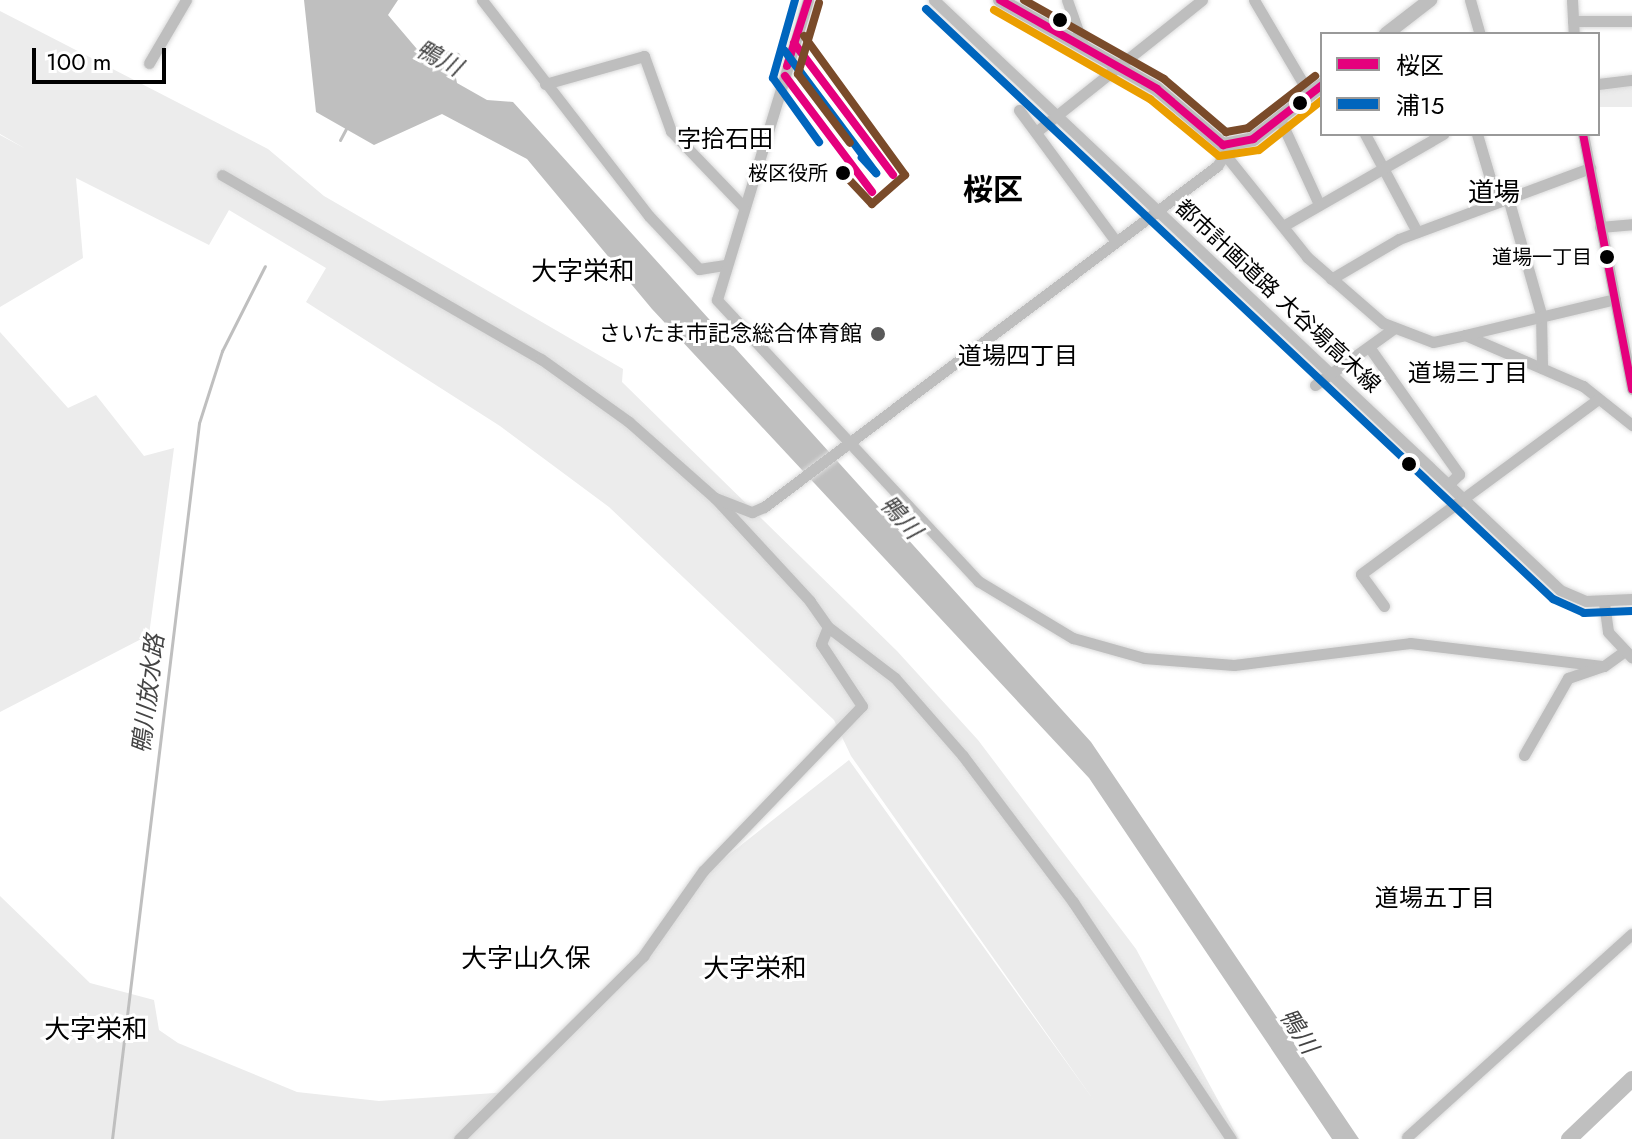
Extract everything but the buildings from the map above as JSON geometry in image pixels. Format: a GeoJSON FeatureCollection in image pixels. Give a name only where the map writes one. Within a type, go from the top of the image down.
{"type":"FeatureCollection","features":[{"type":"Feature","properties":{"kind":"main road"},"geometry":{"type":"LineString","coordinates":[[1000,0],[1116,65],[1228,152],[1280,119],[1320,87]]}},
{"type":"Feature","properties":{"kind":"main road"},"geometry":{"type":"LineString","coordinates":[[1389,32],[1430,0]]}},
{"type":"Feature","properties":{"kind":"street"},"geometry":{"type":"LineString","coordinates":[[149,63],[186,0]]}},
{"type":"Feature","properties":{"kind":"street"},"geometry":{"type":"LineString","coordinates":[[482,0],[545,84],[699,269],[724,265]]}},
{"type":"Feature","properties":{"kind":"street"},"geometry":{"type":"LineString","coordinates":[[808,0],[724,265],[719,306],[978,581],[1010,606],[1107,651],[1234,665],[1410,643],[1604,666]]}},
{"type":"Feature","properties":{"kind":"street","name":"都市計画道路 大谷場高木線"},"geometry":{"type":"LineString","coordinates":[[934,0],[1560,590],[1604,603]]}},
{"type":"Feature","properties":{"kind":"street"},"geometry":{"type":"LineString","coordinates":[[1067,0],[1084,48]]}},
{"type":"Feature","properties":{"kind":"street"},"geometry":{"type":"LineString","coordinates":[[1036,132],[1116,65],[1202,0]]}},
{"type":"Feature","properties":{"kind":"street"},"geometry":{"type":"LineString","coordinates":[[1254,0],[1310,95]]}},
{"type":"Feature","properties":{"kind":"street"},"geometry":{"type":"LineString","coordinates":[[1470,0],[1479,32]]}},
{"type":"Feature","properties":{"kind":"street"},"geometry":{"type":"LineString","coordinates":[[1572,0],[1574,28],[1632,21]]}},
{"type":"Feature","properties":{"kind":"street"},"geometry":{"type":"LineString","coordinates":[[545,84],[644,56],[671,131],[742,205]]}},
{"type":"Feature","properties":{"kind":"street"},"geometry":{"type":"LineString","coordinates":[[1600,84],[1632,80]]}},
{"type":"Feature","properties":{"kind":"street"},"geometry":{"type":"LineString","coordinates":[[1019,110],[1114,239]]}},
{"type":"Feature","properties":{"kind":"street"},"geometry":{"type":"LineString","coordinates":[[1280,119],[1319,204]]}},
{"type":"Feature","properties":{"kind":"street"},"geometry":{"type":"LineString","coordinates":[[1366,136],[1417,232]]}},
{"type":"Feature","properties":{"kind":"street"},"geometry":{"type":"LineString","coordinates":[[1283,226],[1439,136]]}},
{"type":"Feature","properties":{"kind":"street"},"geometry":{"type":"LineString","coordinates":[[1478,136],[1541,314],[1542,368]]}},
{"type":"Feature","properties":{"kind":"street"},"geometry":{"type":"LineString","coordinates":[[1583,136],[1632,389]]}},
{"type":"Feature","properties":{"kind":"street"},"geometry":{"type":"LineString","coordinates":[[715,498],[752,512],[1157,209],[1228,152],[1283,226],[1331,279],[1393,329],[1433,342],[1541,314],[1615,299]]}},
{"type":"Feature","properties":{"kind":"street"},"geometry":{"type":"LineString","coordinates":[[1331,279],[1417,232],[1590,168]]}},
{"type":"Feature","properties":{"kind":"street"},"geometry":{"type":"LineString","coordinates":[[222,175],[541,359],[629,422],[715,498],[768,549],[828,627],[895,678],[963,756],[1073,902],[1231,1139]]}},
{"type":"Feature","properties":{"kind":"street"},"geometry":{"type":"LineString","coordinates":[[1600,227],[1632,224]]}},
{"type":"Feature","properties":{"kind":"street"},"geometry":{"type":"LineString","coordinates":[[1088,242],[1095,253]]}},
{"type":"Feature","properties":{"kind":"street"},"geometry":{"type":"LineString","coordinates":[[1315,385],[1393,329]]}},
{"type":"Feature","properties":{"kind":"street"},"geometry":{"type":"LineString","coordinates":[[1465,335],[1542,368],[1598,399],[1632,425]]}},
{"type":"Feature","properties":{"kind":"street"},"geometry":{"type":"LineString","coordinates":[[1369,347],[1459,474],[1449,484]]}},
{"type":"Feature","properties":{"kind":"street"},"geometry":{"type":"LineString","coordinates":[[1384,606],[1361,574],[1598,399]]}},
{"type":"Feature","properties":{"kind":"street"},"geometry":{"type":"LineString","coordinates":[[1524,755],[1568,678],[1628,655],[1608,632],[1604,603],[1632,599]]}},
{"type":"Feature","properties":{"kind":"street"},"geometry":{"type":"LineString","coordinates":[[459,1139],[632,968],[703,871],[859,713],[860,700],[821,644],[828,627]]}},
{"type":"Feature","properties":{"kind":"street"},"geometry":{"type":"LineString","coordinates":[[1407,1137],[1632,934]]}},
{"type":"Feature","properties":{"kind":"shaded area"},"geometry":{"type":"Polygon","coordinates":[[[0,11],[268,149],[324,196],[623,369],[622,382],[897,651],[978,740],[1136,949],[1239,1139],[0,1139],[0,896],[90,983],[154,1000],[159,1030],[178,1043],[297,1092],[379,1101],[509,1092],[603,999],[707,872],[849,760],[1095,1102],[851,756],[834,720],[609,507],[500,426],[306,302],[326,268],[229,210],[209,245],[76,178],[83,258],[0,307],[0,135],[26,149],[0,134],[0,11]]]}},
{"type":"Feature","properties":{"kind":"shaded area"},"geometry":{"type":"Polygon","coordinates":[[[1600,84],[1632,84],[1632,107],[1600,107],[1600,84]]]}},
{"type":"Feature","properties":{"kind":"shaded area"},"geometry":{"type":"Polygon","coordinates":[[[0,332],[68,408],[96,395],[144,456],[174,448],[149,635],[0,712],[0,332]]]}},
{"type":"Feature","properties":{"kind":"water","name":"鴨川"},"geometry":{"type":"Polygon","coordinates":[[[304,0],[398,0],[388,15],[428,62],[446,50],[459,53],[466,63],[454,68],[457,83],[487,100],[513,102],[1091,742],[1359,1139],[1332,1139],[1089,778],[652,309],[527,159],[442,114],[374,145],[316,112],[304,0]]]}},
{"type":"Feature","properties":{"kind":"waterway","name":"鴨川放水路"},"geometry":{"type":"LineString","coordinates":[[340,140],[347,127]]}},
{"type":"Feature","properties":{"kind":"waterway","name":"鴨川放水路"},"geometry":{"type":"LineString","coordinates":[[112,1139],[199,423],[222,351],[265,266]]}},
{"type":"Feature","properties":{"kind":"waterway"},"geometry":{"type":"LineString","coordinates":[[1569,1139],[1632,1079]]}},
{"type":"Feature","properties":{"kind":"transit line","name":"浦15"},"geometry":{"type":"LineString","coordinates":[[795,0],[773,78],[819,142]]}},
{"type":"Feature","properties":{"kind":"transit line","name":"桜区"},"geometry":{"type":"LineString","coordinates":[[787,66],[808,0]]}},
{"type":"Feature","properties":{"kind":"transit line","name":"桜区"},"geometry":{"type":"LineString","coordinates":[[1000,0],[1157,89],[1223,145],[1253,139],[1320,87]]}},
{"type":"Feature","properties":{"kind":"transit line"},"geometry":{"type":"LineString","coordinates":[[1024,0],[1164,79],[1226,132],[1248,128],[1315,76]]}},
{"type":"Feature","properties":{"kind":"transit line"},"geometry":{"type":"LineString","coordinates":[[819,3],[798,74],[850,143]]}},
{"type":"Feature","properties":{"kind":"transit line","name":"浦15"},"geometry":{"type":"LineString","coordinates":[[926,9],[1553,599],[1584,613],[1632,611]]}},
{"type":"Feature","properties":{"kind":"transit line"},"geometry":{"type":"LineString","coordinates":[[994,10],[1150,99],[1219,156],[1259,150],[1320,102]]}},
{"type":"Feature","properties":{"kind":"transit line"},"geometry":{"type":"LineString","coordinates":[[804,36],[905,175],[872,204],[842,172]]}},
{"type":"Feature","properties":{"kind":"transit line","name":"桜区"},"geometry":{"type":"LineString","coordinates":[[794,43],[893,175]]}},
{"type":"Feature","properties":{"kind":"transit line","name":"浦15"},"geometry":{"type":"LineString","coordinates":[[784,50],[876,173],[862,158]]}},
{"type":"Feature","properties":{"kind":"transit line","name":"桜区"},"geometry":{"type":"LineString","coordinates":[[785,76],[872,192]]}},
{"type":"Feature","properties":{"kind":"transit line","name":"桜区"},"geometry":{"type":"LineString","coordinates":[[1583,136],[1632,389]]}},
{"type":"Feature","properties":{"kind":"place","name":"桜区役所"},"geometry":{"type":"Point","coordinates":[843,173]}},
{"type":"Feature","properties":{"kind":"place","name":"道場一丁目"},"geometry":{"type":"Point","coordinates":[1607,257]}},
{"type":"Feature","properties":{"kind":"place","name":"さいたま市記念総合体育館"},"geometry":{"type":"Point","coordinates":[878,334]}},
{"type":"Feature","properties":{"kind":"district","name":"字拾石田"},"geometry":{"type":"Point","coordinates":[725,139]}},
{"type":"Feature","properties":{"kind":"district","name":"桜区"},"geometry":{"type":"Point","coordinates":[993,190]}},
{"type":"Feature","properties":{"kind":"district","name":"道場"},"geometry":{"type":"Point","coordinates":[1494,193]}},
{"type":"Feature","properties":{"kind":"district","name":"大字栄和"},"geometry":{"type":"Point","coordinates":[583,272]}},
{"type":"Feature","properties":{"kind":"district","name":"道場四丁目"},"geometry":{"type":"Point","coordinates":[1018,356]}},
{"type":"Feature","properties":{"kind":"district","name":"道場三丁目"},"geometry":{"type":"Point","coordinates":[1468,373]}},
{"type":"Feature","properties":{"kind":"district","name":"道場五丁目"},"geometry":{"type":"Point","coordinates":[1435,898]}},
{"type":"Feature","properties":{"kind":"district","name":"大字山久保"},"geometry":{"type":"Point","coordinates":[526,959]}},
{"type":"Feature","properties":{"kind":"district","name":"大字栄和"},"geometry":{"type":"Point","coordinates":[755,969]}},
{"type":"Feature","properties":{"kind":"district","name":"大字栄和"},"geometry":{"type":"Point","coordinates":[96,1030]}}]}
